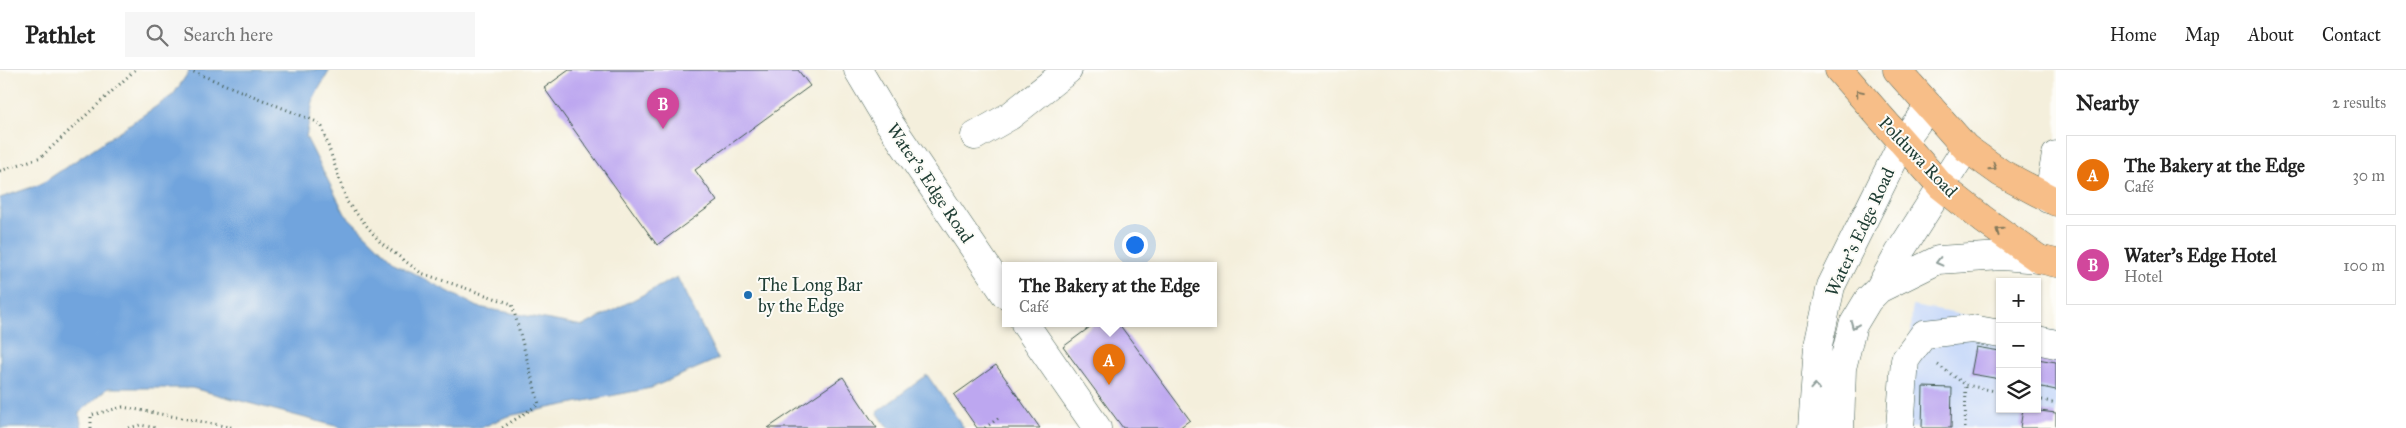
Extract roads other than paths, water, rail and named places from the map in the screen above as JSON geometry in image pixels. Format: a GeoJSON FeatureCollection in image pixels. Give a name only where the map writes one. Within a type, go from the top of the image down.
{"type":"FeatureCollection","features":[{"type":"Feature","properties":{"kind":"main road","name":"Polduwa Road"},"geometry":{"type":"LineString","coordinates":[[1840,70],[1941,186],[1984,220],[2048,261]]}},
{"type":"Feature","properties":{"kind":"main road"},"geometry":{"type":"LineString","coordinates":[[1897,70],[1966,148],[2001,173],[2052,200]]}},
{"type":"Feature","properties":{"kind":"street","name":"Water's Edge Road"},"geometry":{"type":"LineString","coordinates":[[858,70],[890,124],[1002,290]]}},
{"type":"Feature","properties":{"kind":"street"},"geometry":{"type":"LineString","coordinates":[[975,136],[1010,116],[1068,70]]}},
{"type":"Feature","properties":{"kind":"street","name":"Water's Edge Road"},"geometry":{"type":"LineString","coordinates":[[1812,428],[1818,346],[1831,286],[1902,143],[1929,106]]}},
{"type":"Feature","properties":{"kind":"street","name":"Water's Edge Road"},"geometry":{"type":"LineString","coordinates":[[1840,428],[1842,368],[1853,325],[1868,300],[1879,289],[1966,148]]}},
{"type":"Feature","properties":{"kind":"street"},"geometry":{"type":"LineString","coordinates":[[2052,200],[2056,155]]}},
{"type":"Feature","properties":{"kind":"street"},"geometry":{"type":"LineString","coordinates":[[1879,289],[1938,260],[2002,256],[2048,261]]}},
{"type":"Feature","properties":{"kind":"street"},"geometry":{"type":"LineString","coordinates":[[1027,327],[1097,428]]}},
{"type":"Feature","properties":{"kind":"street"},"geometry":{"type":"LineString","coordinates":[[1900,428],[1905,360],[1924,334],[1972,329],[1996,333]]}},
{"type":"Feature","properties":{"kind":"street"},"geometry":{"type":"LineString","coordinates":[[2041,341],[2056,344]]}},
{"type":"Feature","properties":{"kind":"water"},"geometry":{"type":"Polygon","coordinates":[[[190,70],[330,70],[314,97],[306,137],[345,214],[396,264],[478,307],[583,326],[677,277],[718,359],[651,388],[508,416],[481,428],[343,428],[192,388],[108,388],[79,413],[82,428],[0,428],[0,198],[41,184],[173,95],[190,70]]]}},
{"type":"Feature","properties":{"kind":"water"},"geometry":{"type":"Polygon","coordinates":[[[927,375],[964,428],[888,428],[877,412],[927,375]]]}},
{"type":"Feature","properties":{"kind":"place","name":"Water's Edge Hotel"},"geometry":{"type":"Point","coordinates":[663,129]}},
{"type":"Feature","properties":{"kind":"place","name":"The Long Bar by the Edge"},"geometry":{"type":"Point","coordinates":[748,295]}},
{"type":"Feature","properties":{"kind":"place","name":"The Bakery at the Edge"},"geometry":{"type":"Point","coordinates":[1109,385]}}]}
